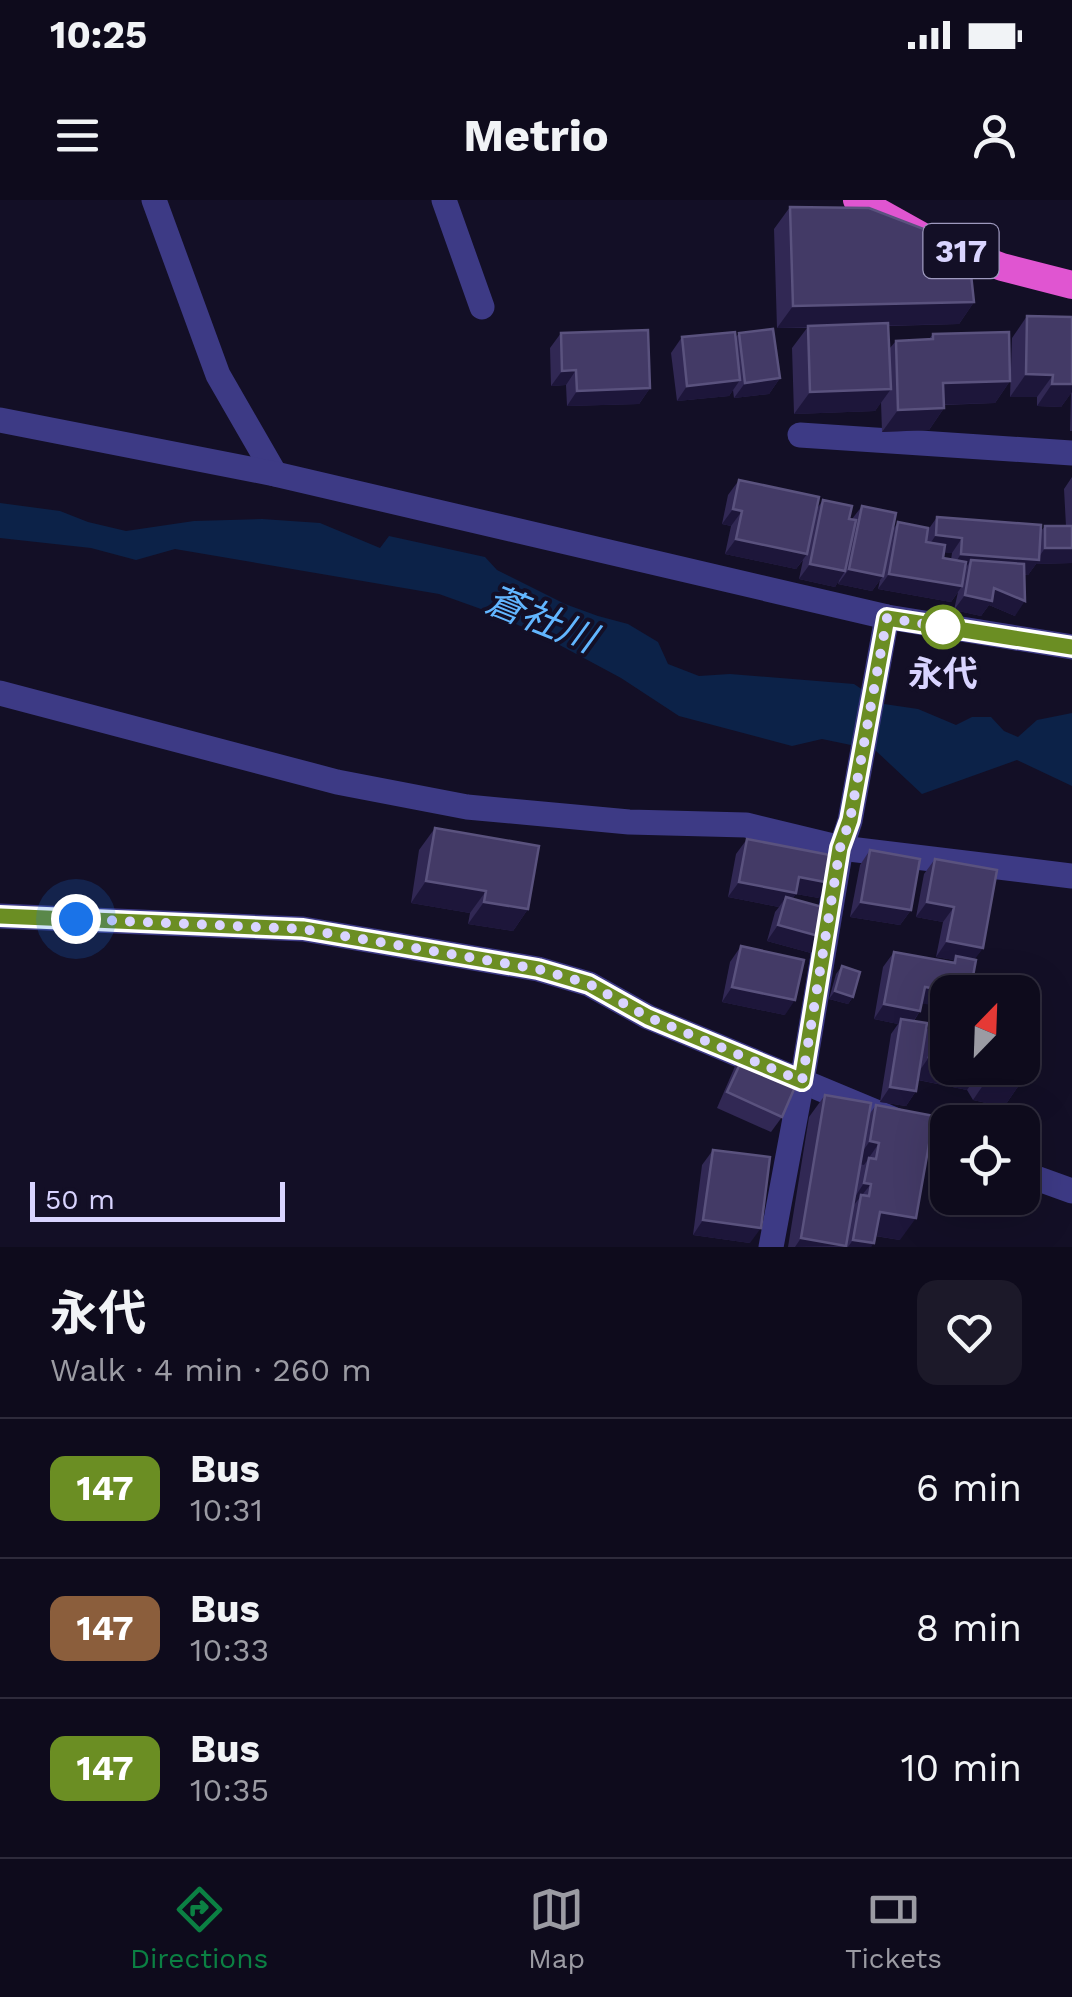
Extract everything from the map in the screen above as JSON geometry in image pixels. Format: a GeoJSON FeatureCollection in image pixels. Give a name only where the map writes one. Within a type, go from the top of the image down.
{"type":"FeatureCollection","features":[{"type":"Feature","properties":{"kind":"highway","name":"317"},"geometry":{"type":"LineString","coordinates":[[857,200],[925,238],[1002,266],[1072,285]]}},
{"type":"Feature","properties":{"kind":"street"},"geometry":{"type":"LineString","coordinates":[[154,200],[218,375],[276,474]]}},
{"type":"Feature","properties":{"kind":"street"},"geometry":{"type":"LineString","coordinates":[[444,200],[482,307]]}},
{"type":"Feature","properties":{"kind":"street"},"geometry":{"type":"LineString","coordinates":[[0,420],[276,474],[887,618],[1072,647]]}},
{"type":"Feature","properties":{"kind":"street"},"geometry":{"type":"LineString","coordinates":[[800,436],[1072,453]]}},
{"type":"Feature","properties":{"kind":"street"},"geometry":{"type":"LineString","coordinates":[[771,1247],[840,848],[850,820],[887,618]]}},
{"type":"Feature","properties":{"kind":"street"},"geometry":{"type":"LineString","coordinates":[[0,693],[336,782],[467,807],[629,822],[746,825],[840,848],[1072,876]]}},
{"type":"Feature","properties":{"kind":"street"},"geometry":{"type":"LineString","coordinates":[[0,916],[303,929],[538,969],[589,984],[648,1017],[930,1134]]}},
{"type":"Feature","properties":{"kind":"street"},"geometry":{"type":"LineString","coordinates":[[1040,1179],[1072,1191]]}},
{"type":"Feature","properties":{"kind":"water","name":"蒼社川"},"geometry":{"type":"Polygon","coordinates":[[[0,503],[60,511],[126,531],[194,521],[262,519],[320,523],[380,548],[389,536],[485,557],[497,570],[565,604],[628,624],[658,642],[668,664],[699,676],[730,674],[854,684],[884,704],[918,709],[956,725],[972,717],[991,717],[1004,731],[1018,737],[1037,720],[1072,713],[1072,786],[1017,760],[922,794],[875,750],[822,739],[792,746],[679,716],[621,678],[554,642],[495,614],[439,594],[175,549],[136,560],[91,548],[0,538],[0,503]]]}},
{"type":"Feature","properties":{"kind":"building"},"geometry":{"type":"Polygon","coordinates":[[[790,207],[869,208],[955,241],[956,266],[970,265],[974,302],[793,306],[790,207]]]}},
{"type":"Feature","properties":{"kind":"building"},"geometry":{"type":"Polygon","coordinates":[[[1027,316],[1072,317],[1072,384],[1052,384],[1053,375],[1026,374],[1027,316]]]}},
{"type":"Feature","properties":{"kind":"building"},"geometry":{"type":"Polygon","coordinates":[[[888,323],[891,389],[810,392],[808,326],[888,323]]]}},
{"type":"Feature","properties":{"kind":"building"},"geometry":{"type":"Polygon","coordinates":[[[773,329],[780,378],[745,383],[739,333],[773,329]]]}},
{"type":"Feature","properties":{"kind":"building"},"geometry":{"type":"Polygon","coordinates":[[[648,330],[650,388],[577,391],[576,370],[562,371],[561,333],[648,330]]]}},
{"type":"Feature","properties":{"kind":"building"},"geometry":{"type":"Polygon","coordinates":[[[735,332],[740,380],[687,386],[682,337],[735,332]]]}},
{"type":"Feature","properties":{"kind":"building"},"geometry":{"type":"Polygon","coordinates":[[[1009,332],[1010,381],[943,383],[944,408],[898,410],[896,341],[933,339],[933,334],[1009,332]]]}},
{"type":"Feature","properties":{"kind":"building"},"geometry":{"type":"Polygon","coordinates":[[[739,480],[819,497],[807,554],[736,539],[742,511],[733,509],[739,480]]]}},
{"type":"Feature","properties":{"kind":"building"},"geometry":{"type":"Polygon","coordinates":[[[823,500],[852,506],[849,519],[856,520],[845,571],[810,564],[823,500]]]}},
{"type":"Feature","properties":{"kind":"building"},"geometry":{"type":"Polygon","coordinates":[[[862,506],[896,513],[883,576],[849,569],[862,506]]]}},
{"type":"Feature","properties":{"kind":"building"},"geometry":{"type":"Polygon","coordinates":[[[937,517],[1041,525],[1039,560],[961,554],[962,538],[936,535],[937,517]]]}},
{"type":"Feature","properties":{"kind":"building"},"geometry":{"type":"Polygon","coordinates":[[[898,522],[928,528],[926,542],[945,545],[943,558],[966,562],[962,586],[889,574],[898,522]]]}},
{"type":"Feature","properties":{"kind":"building"},"geometry":{"type":"Polygon","coordinates":[[[1045,526],[1072,526],[1072,548],[1045,548],[1045,526]]]}},
{"type":"Feature","properties":{"kind":"building"},"geometry":{"type":"Polygon","coordinates":[[[971,560],[1024,564],[1025,601],[994,588],[992,601],[965,595],[971,560]]]}},
{"type":"Feature","properties":{"kind":"building"},"geometry":{"type":"Polygon","coordinates":[[[435,828],[539,846],[528,909],[484,902],[486,891],[426,881],[435,828]]]}},
{"type":"Feature","properties":{"kind":"building"},"geometry":{"type":"Polygon","coordinates":[[[747,839],[835,856],[830,883],[799,877],[796,893],[739,882],[747,839]]]}},
{"type":"Feature","properties":{"kind":"building"},"geometry":{"type":"Polygon","coordinates":[[[870,850],[920,859],[911,910],[861,902],[870,850]]]}},
{"type":"Feature","properties":{"kind":"building"},"geometry":{"type":"Polygon","coordinates":[[[935,859],[997,870],[983,948],[947,941],[954,907],[927,902],[935,859]]]}},
{"type":"Feature","properties":{"kind":"building"},"geometry":{"type":"Polygon","coordinates":[[[786,897],[830,909],[822,937],[778,925],[786,897]]]}},
{"type":"Feature","properties":{"kind":"building"},"geometry":{"type":"Polygon","coordinates":[[[741,946],[804,960],[795,1000],[732,987],[741,946]]]}},
{"type":"Feature","properties":{"kind":"building"},"geometry":{"type":"Polygon","coordinates":[[[894,952],[955,963],[956,956],[976,960],[973,975],[930,975],[930,988],[925,987],[920,1011],[884,1004],[894,952]]]}},
{"type":"Feature","properties":{"kind":"building"},"geometry":{"type":"Polygon","coordinates":[[[842,966],[860,972],[853,997],[835,991],[842,966]]]}},
{"type":"Feature","properties":{"kind":"building"},"geometry":{"type":"Polygon","coordinates":[[[901,1019],[927,1023],[916,1091],[890,1087],[901,1019]]]}},
{"type":"Feature","properties":{"kind":"building"},"geometry":{"type":"Polygon","coordinates":[[[747,1049],[801,1073],[782,1117],[727,1092],[747,1049]]]}},
{"type":"Feature","properties":{"kind":"building"},"geometry":{"type":"Polygon","coordinates":[[[825,1095],[871,1103],[846,1246],[801,1238],[825,1095]]]}},
{"type":"Feature","properties":{"kind":"building"},"geometry":{"type":"Polygon","coordinates":[[[876,1105],[930,1115],[930,1139],[916,1218],[880,1212],[874,1243],[853,1240],[861,1195],[869,1196],[871,1184],[864,1183],[869,1158],[876,1159],[879,1143],[870,1141],[876,1105]]]}},
{"type":"Feature","properties":{"kind":"building"},"geometry":{"type":"Polygon","coordinates":[[[713,1150],[770,1157],[761,1228],[703,1220],[713,1150]]]}},
{"type":"Feature","properties":{"kind":"bus line","name":"147"},"geometry":{"type":"LineString","coordinates":[[0,916],[303,929],[538,969],[589,984],[648,1017],[802,1081],[840,848],[850,820],[887,618],[1072,647]]}},
{"type":"Feature","properties":{"kind":"place","name":"永代"},"geometry":{"type":"Point","coordinates":[943,627]}},
{"type":"Feature","properties":{"kind":"route"},"geometry":{"type":"LineString","coordinates":[[76,919],[303,929],[538,969],[589,984],[648,1017],[802,1081],[840,848],[850,820],[887,618],[961,630],[943,627]]}}]}
